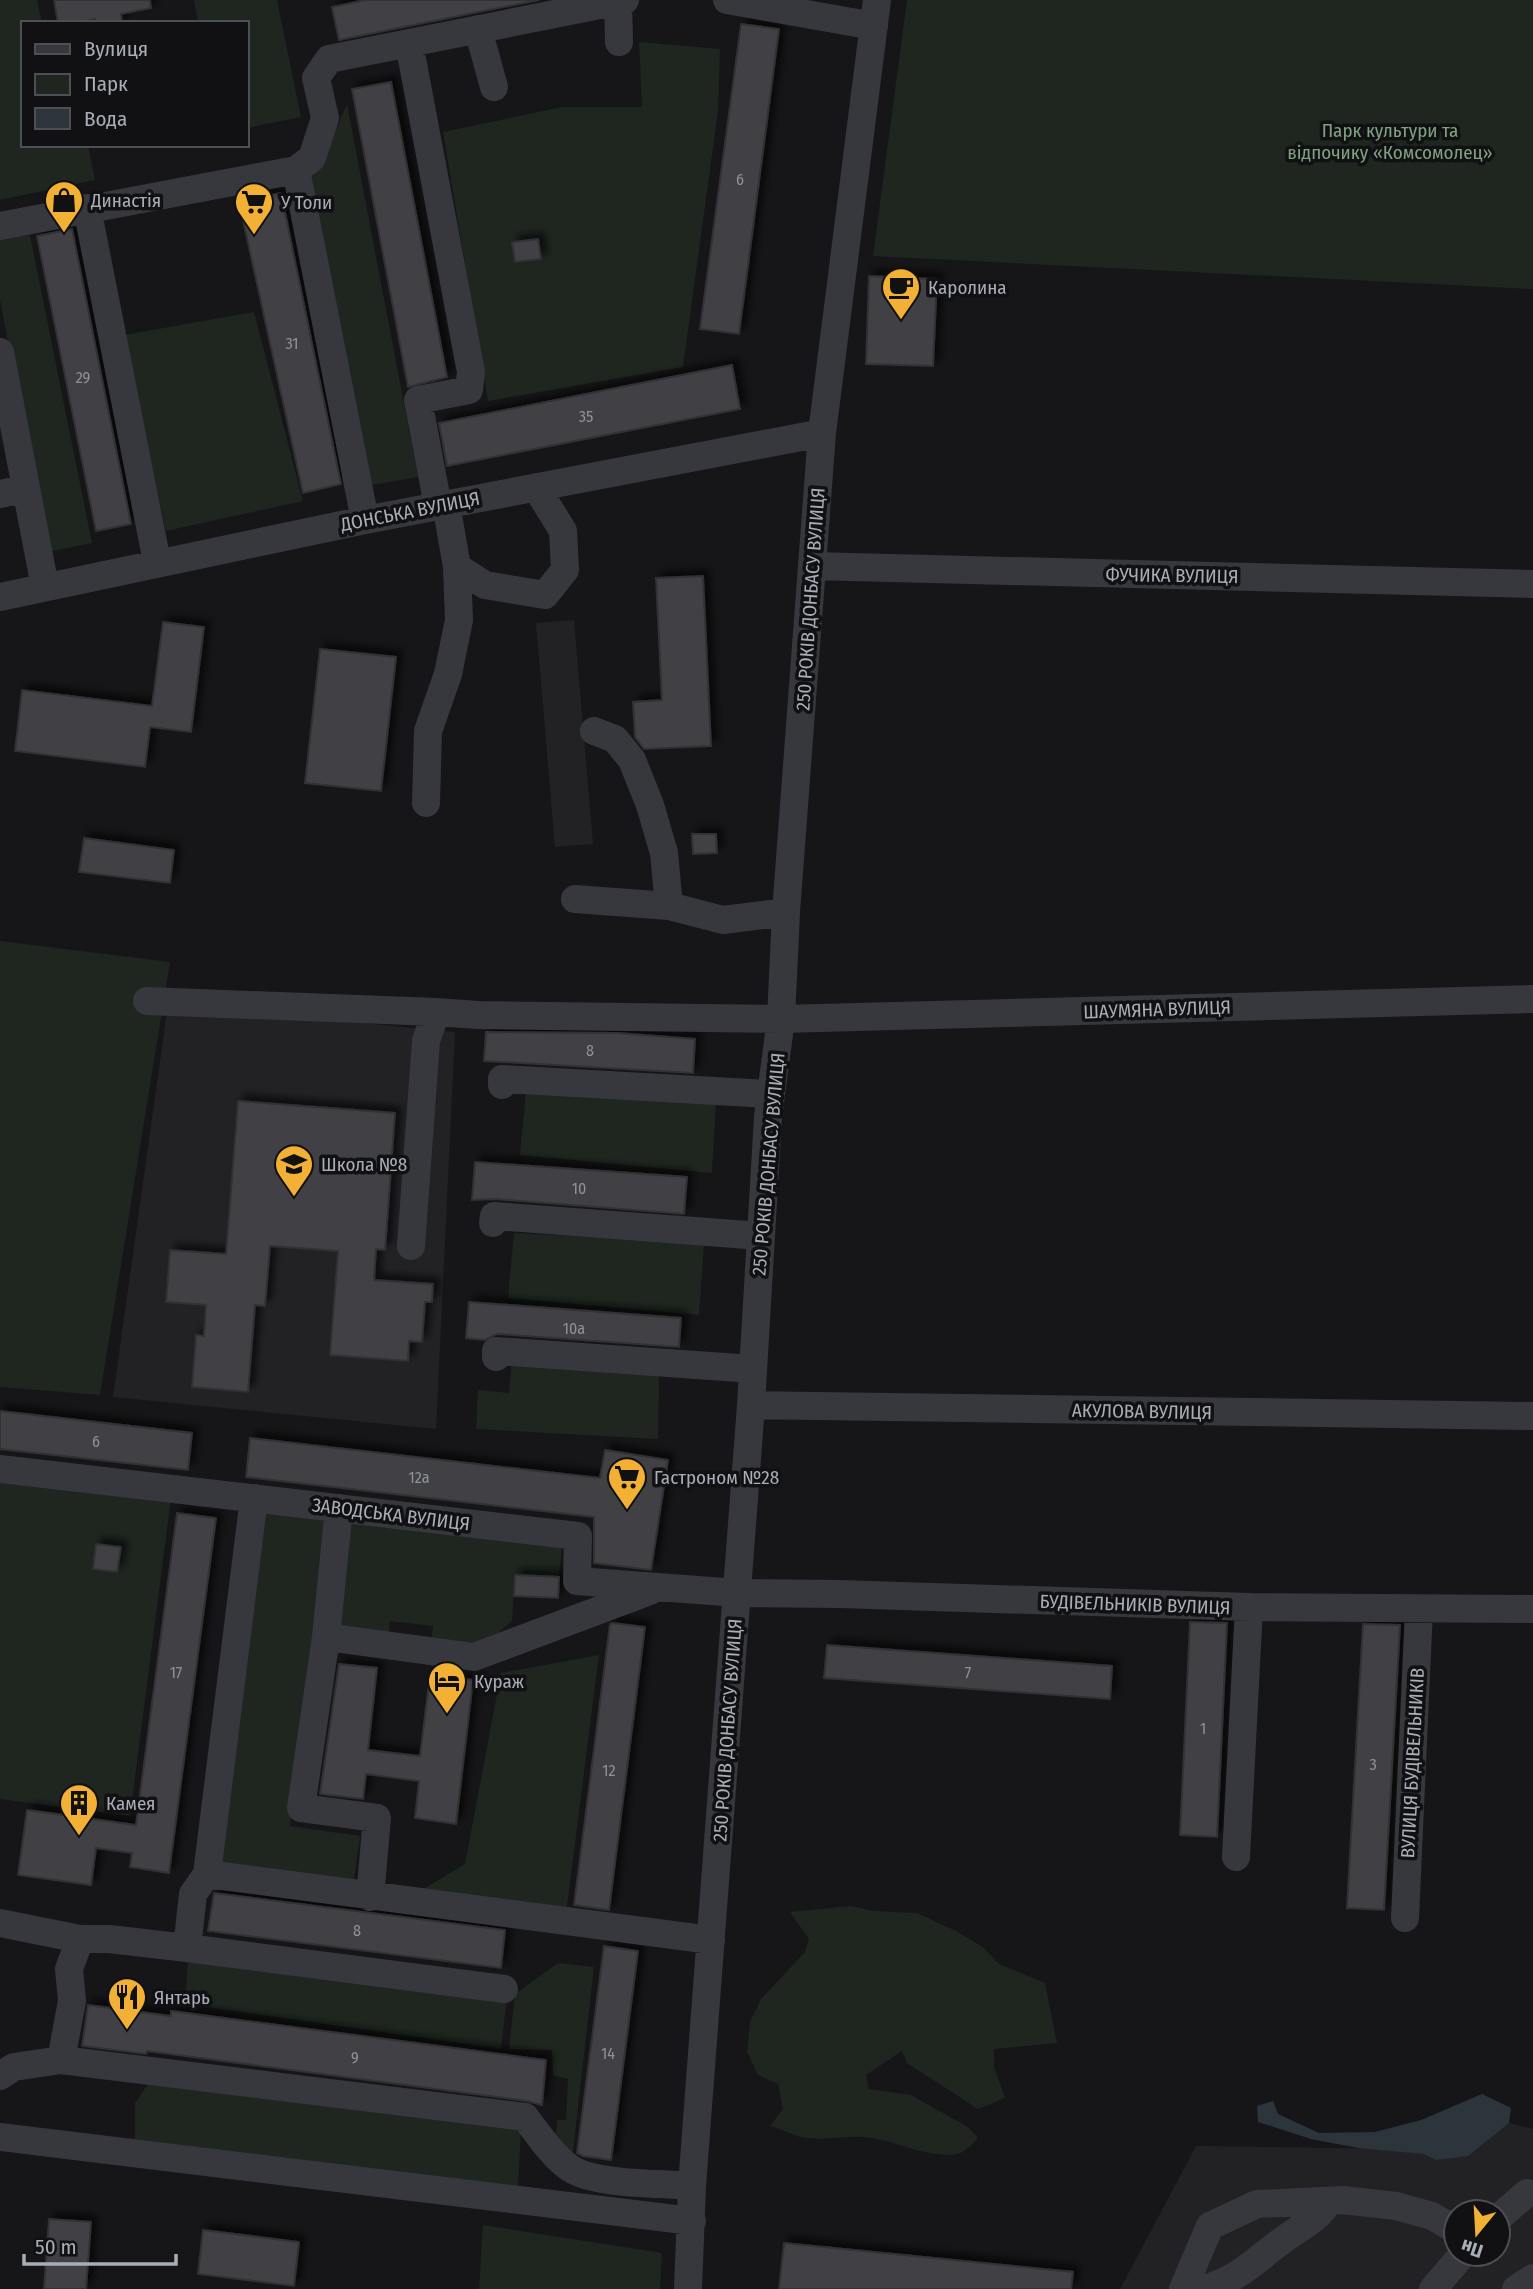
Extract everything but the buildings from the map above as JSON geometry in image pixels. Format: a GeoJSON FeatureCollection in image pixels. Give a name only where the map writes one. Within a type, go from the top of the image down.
{"type":"FeatureCollection","features":[{"type":"Feature","properties":{"kind":"street"},"geometry":{"type":"LineString","coordinates":[[727,0],[876,13]]}},
{"type":"Feature","properties":{"kind":"street"},"geometry":{"type":"LineString","coordinates":[[0,226],[296,170],[312,158],[325,118],[316,78],[328,59],[622,1],[619,42]]}},
{"type":"Feature","properties":{"kind":"street","name":"250 РОКІВ ДОНБАСУ ВУЛИЦЯ"},"geometry":{"type":"LineString","coordinates":[[688,2289],[692,2186],[738,1594],[770,1094],[781,1020],[786,912],[822,432],[876,13]]}},
{"type":"Feature","properties":{"kind":"street"},"geometry":{"type":"LineString","coordinates":[[478,29],[494,87]]}},
{"type":"Feature","properties":{"kind":"street"},"geometry":{"type":"LineString","coordinates":[[409,43],[471,372],[469,390],[418,400],[457,567],[459,620],[448,674],[428,731],[426,803]]}},
{"type":"Feature","properties":{"kind":"street"},"geometry":{"type":"LineString","coordinates":[[296,170],[365,520]]}},
{"type":"Feature","properties":{"kind":"street"},"geometry":{"type":"LineString","coordinates":[[87,208],[157,562]]}},
{"type":"Feature","properties":{"kind":"street"},"geometry":{"type":"LineString","coordinates":[[0,352],[13,491],[45,587]]}},
{"type":"Feature","properties":{"kind":"street","name":"ДОНСЬКА ВУЛИЦЯ"},"geometry":{"type":"LineString","coordinates":[[0,597],[365,520],[822,432]]}},
{"type":"Feature","properties":{"kind":"street"},"geometry":{"type":"LineString","coordinates":[[457,567],[485,585],[545,595],[565,570],[562,531],[536,487]]}},
{"type":"Feature","properties":{"kind":"street","name":"ФУЧИКА ВУЛИЦЯ"},"geometry":{"type":"LineString","coordinates":[[812,566],[1533,584]]}},
{"type":"Feature","properties":{"kind":"street"},"geometry":{"type":"LineString","coordinates":[[594,731],[615,739],[632,760],[664,853],[669,906]]}},
{"type":"Feature","properties":{"kind":"street"},"geometry":{"type":"LineString","coordinates":[[575,899],[669,906],[723,920],[786,912]]}},
{"type":"Feature","properties":{"kind":"street","name":"ШАУМЯНА ВУЛИЦЯ"},"geometry":{"type":"LineString","coordinates":[[147,1002],[436,1012],[478,1016],[781,1020],[1533,999]]}},
{"type":"Feature","properties":{"kind":"street"},"geometry":{"type":"LineString","coordinates":[[411,1246],[426,1041],[436,1012]]}},
{"type":"Feature","properties":{"kind":"street"},"geometry":{"type":"LineString","coordinates":[[502,1085],[502,1079],[770,1094]]}},
{"type":"Feature","properties":{"kind":"street"},"geometry":{"type":"LineString","coordinates":[[493,1223],[494,1216],[761,1236]]}},
{"type":"Feature","properties":{"kind":"street"},"geometry":{"type":"LineString","coordinates":[[496,1357],[496,1351],[753,1369]]}},
{"type":"Feature","properties":{"kind":"street","name":"АКУЛОВА ВУЛИЦЯ"},"geometry":{"type":"LineString","coordinates":[[751,1405],[1533,1416]]}},
{"type":"Feature","properties":{"kind":"street","name":"ЗАВОДСЬКА ВУЛИЦЯ"},"geometry":{"type":"LineString","coordinates":[[0,1469],[578,1536],[576,1580],[738,1594]]}},
{"type":"Feature","properties":{"kind":"street"},"geometry":{"type":"LineString","coordinates":[[187,1948],[193,1894],[207,1874],[254,1498]]}},
{"type":"Feature","properties":{"kind":"street"},"geometry":{"type":"LineString","coordinates":[[339,1508],[326,1637],[301,1808],[377,1818],[370,1896]]}},
{"type":"Feature","properties":{"kind":"street"},"geometry":{"type":"LineString","coordinates":[[326,1637],[474,1657],[659,1587]]}},
{"type":"Feature","properties":{"kind":"street","name":"БУДІВЕЛЬНИКІВ ВУЛИЦЯ"},"geometry":{"type":"LineString","coordinates":[[738,1594],[839,1594],[1249,1607],[1533,1609]]}},
{"type":"Feature","properties":{"kind":"street"},"geometry":{"type":"LineString","coordinates":[[1236,1857],[1249,1607]]}},
{"type":"Feature","properties":{"kind":"street","name":"ВУЛИЦЯ БУДІВЕЛЬНИКІВ"},"geometry":{"type":"LineString","coordinates":[[1405,1917],[1419,1609]]}},
{"type":"Feature","properties":{"kind":"street"},"geometry":{"type":"LineString","coordinates":[[207,1874],[711,1940]]}},
{"type":"Feature","properties":{"kind":"street"},"geometry":{"type":"LineString","coordinates":[[0,1923],[80,1939],[109,1939],[187,1948],[504,1989]]}},
{"type":"Feature","properties":{"kind":"street"},"geometry":{"type":"LineString","coordinates":[[51,1935],[69,1969],[72,2001],[61,2060]]}},
{"type":"Feature","properties":{"kind":"street"},"geometry":{"type":"LineString","coordinates":[[69,1969],[80,1939]]}},
{"type":"Feature","properties":{"kind":"street"},"geometry":{"type":"LineString","coordinates":[[0,2076],[14,2067],[61,2060],[525,2117],[544,2142],[571,2169],[592,2177],[692,2186]]}},
{"type":"Feature","properties":{"kind":"street"},"geometry":{"type":"LineString","coordinates":[[0,2137],[692,2221]]}},
{"type":"Feature","properties":{"kind":"street"},"geometry":{"type":"LineString","coordinates":[[1512,2206],[1527,2193]]}},
{"type":"Feature","properties":{"kind":"street"},"geometry":{"type":"LineString","coordinates":[[1182,2289],[1210,2226],[1257,2204],[1343,2200],[1396,2206],[1432,2216],[1442,2222]]}},
{"type":"Feature","properties":{"kind":"street"},"geometry":{"type":"LineString","coordinates":[[1204,2289],[1227,2282],[1256,2263],[1283,2240],[1310,2223],[1329,2201]]}},
{"type":"Feature","properties":{"kind":"street"},"geometry":{"type":"LineString","coordinates":[[1433,2289],[1451,2268]]}},
{"type":"Feature","properties":{"kind":"street"},"geometry":{"type":"LineString","coordinates":[[1516,2289],[1533,2278]]}},
{"type":"Feature","properties":{"kind":"shaded area"},"geometry":{"type":"Polygon","coordinates":[[[574,620],[593,844],[555,847],[536,623],[574,620]]]}},
{"type":"Feature","properties":{"kind":"shaded area","name":"Школа №8"},"geometry":{"type":"Polygon","coordinates":[[[168,1004],[455,1032],[436,1429],[113,1397],[168,1004]]]}},
{"type":"Feature","properties":{"kind":"shaded area"},"geometry":{"type":"Polygon","coordinates":[[[1509,2123],[1533,2129],[1533,2289],[1120,2289],[1196,2146],[1473,2150],[1509,2123]]]}},
{"type":"Feature","properties":{"kind":"green space"},"geometry":{"type":"Polygon","coordinates":[[[0,0],[37,0],[42,21],[21,21],[21,147],[88,147],[95,180],[0,200],[0,0]]]}},
{"type":"Feature","properties":{"kind":"green space"},"geometry":{"type":"Polygon","coordinates":[[[194,0],[277,0],[301,117],[248,128],[248,21],[198,21],[194,0]]]}},
{"type":"Feature","properties":{"kind":"green space","name":"Парк культури та відпочику «Комсомолец»"},"geometry":{"type":"Polygon","coordinates":[[[907,0],[1533,0],[1533,289],[873,256],[907,0]]]}},
{"type":"Feature","properties":{"kind":"green space"},"geometry":{"type":"Polygon","coordinates":[[[639,42],[720,49],[718,111],[683,367],[488,401],[443,132],[562,107],[642,107],[639,42]]]}},
{"type":"Feature","properties":{"kind":"green space"},"geometry":{"type":"Polygon","coordinates":[[[347,104],[418,477],[367,486],[310,175],[322,162],[347,104]]]}},
{"type":"Feature","properties":{"kind":"green space"},"geometry":{"type":"Polygon","coordinates":[[[30,235],[92,543],[48,552],[0,300],[0,238],[30,235]]]}},
{"type":"Feature","properties":{"kind":"green space"},"geometry":{"type":"Polygon","coordinates":[[[254,312],[303,501],[166,531],[124,335],[254,312]]]}},
{"type":"Feature","properties":{"kind":"green space"},"geometry":{"type":"Polygon","coordinates":[[[0,941],[170,962],[100,1395],[0,1387],[0,941]]]}},
{"type":"Feature","properties":{"kind":"green space"},"geometry":{"type":"Polygon","coordinates":[[[526,1091],[716,1101],[712,1173],[520,1155],[526,1091]]]}},
{"type":"Feature","properties":{"kind":"green space"},"geometry":{"type":"Polygon","coordinates":[[[514,1233],[704,1243],[699,1315],[508,1298],[514,1233]]]}},
{"type":"Feature","properties":{"kind":"green space"},"geometry":{"type":"Polygon","coordinates":[[[512,1359],[659,1372],[658,1439],[476,1429],[478,1390],[509,1393],[512,1359]]]}},
{"type":"Feature","properties":{"kind":"green space"},"geometry":{"type":"Polygon","coordinates":[[[0,1476],[171,1499],[130,1816],[0,1799],[0,1476]]]}},
{"type":"Feature","properties":{"kind":"green space"},"geometry":{"type":"Polygon","coordinates":[[[339,1508],[563,1534],[559,1577],[515,1575],[512,1621],[496,1635],[475,1647],[430,1650],[433,1626],[390,1621],[387,1645],[326,1637],[339,1508]]]}},
{"type":"Feature","properties":{"kind":"green space"},"geometry":{"type":"Polygon","coordinates":[[[260,1509],[329,1518],[290,1826],[360,1836],[353,1887],[214,1869],[260,1509]]]}},
{"type":"Feature","properties":{"kind":"green space"},"geometry":{"type":"Polygon","coordinates":[[[599,1655],[566,1914],[415,1894],[465,1864],[501,1673],[599,1655]]]}},
{"type":"Feature","properties":{"kind":"green space"},"geometry":{"type":"Polygon","coordinates":[[[851,1906],[874,1911],[917,1913],[983,1947],[999,1964],[1045,1983],[1057,2043],[994,2049],[994,2067],[1005,2098],[978,2109],[907,2063],[902,2051],[866,2075],[869,2089],[911,2095],[968,2127],[978,2138],[960,2153],[937,2154],[864,2137],[815,2139],[770,2126],[783,2109],[778,2084],[758,2075],[747,2052],[750,2022],[761,1999],[805,1952],[809,1939],[790,1912],[851,1906]]]}},
{"type":"Feature","properties":{"kind":"green space"},"geometry":{"type":"Polygon","coordinates":[[[188,1960],[507,1997],[501,2049],[185,2004],[188,1960]]]}},
{"type":"Feature","properties":{"kind":"green space"},"geometry":{"type":"Polygon","coordinates":[[[558,1963],[594,1967],[571,2169],[555,2153],[557,2120],[566,2120],[568,2079],[553,2075],[552,2050],[509,2049],[515,1994],[558,1963]]]}},
{"type":"Feature","properties":{"kind":"green space"},"geometry":{"type":"Polygon","coordinates":[[[150,2081],[521,2129],[518,2187],[135,2143],[135,2103],[150,2081]]]}},
{"type":"Feature","properties":{"kind":"green space"},"geometry":{"type":"Polygon","coordinates":[[[483,2225],[662,2253],[660,2289],[479,2289],[483,2225]]]}},
{"type":"Feature","properties":{"kind":"water"},"geometry":{"type":"Polygon","coordinates":[[[1482,2094],[1511,2108],[1509,2123],[1468,2156],[1436,2160],[1424,2154],[1358,2148],[1311,2139],[1258,2122],[1257,2106],[1273,2101],[1278,2114],[1319,2133],[1375,2132],[1421,2120],[1482,2094]]]}},
{"type":"Feature","properties":{"kind":"place","name":"Династія"},"geometry":{"type":"Point","coordinates":[64,234]}},
{"type":"Feature","properties":{"kind":"place","name":"У Толи"},"geometry":{"type":"Point","coordinates":[254,236]}},
{"type":"Feature","properties":{"kind":"place","name":"Каролина"},"geometry":{"type":"Point","coordinates":[901,321]}},
{"type":"Feature","properties":{"kind":"place","name":"Школа №8"},"geometry":{"type":"Point","coordinates":[294,1198]}},
{"type":"Feature","properties":{"kind":"place","name":"Гастроном №28"},"geometry":{"type":"Point","coordinates":[627,1511]}},
{"type":"Feature","properties":{"kind":"place","name":"Кураж"},"geometry":{"type":"Point","coordinates":[447,1715]}},
{"type":"Feature","properties":{"kind":"place","name":"Камея"},"geometry":{"type":"Point","coordinates":[79,1837]}},
{"type":"Feature","properties":{"kind":"place","name":"Янтарь"},"geometry":{"type":"Point","coordinates":[127,2031]}}]}
